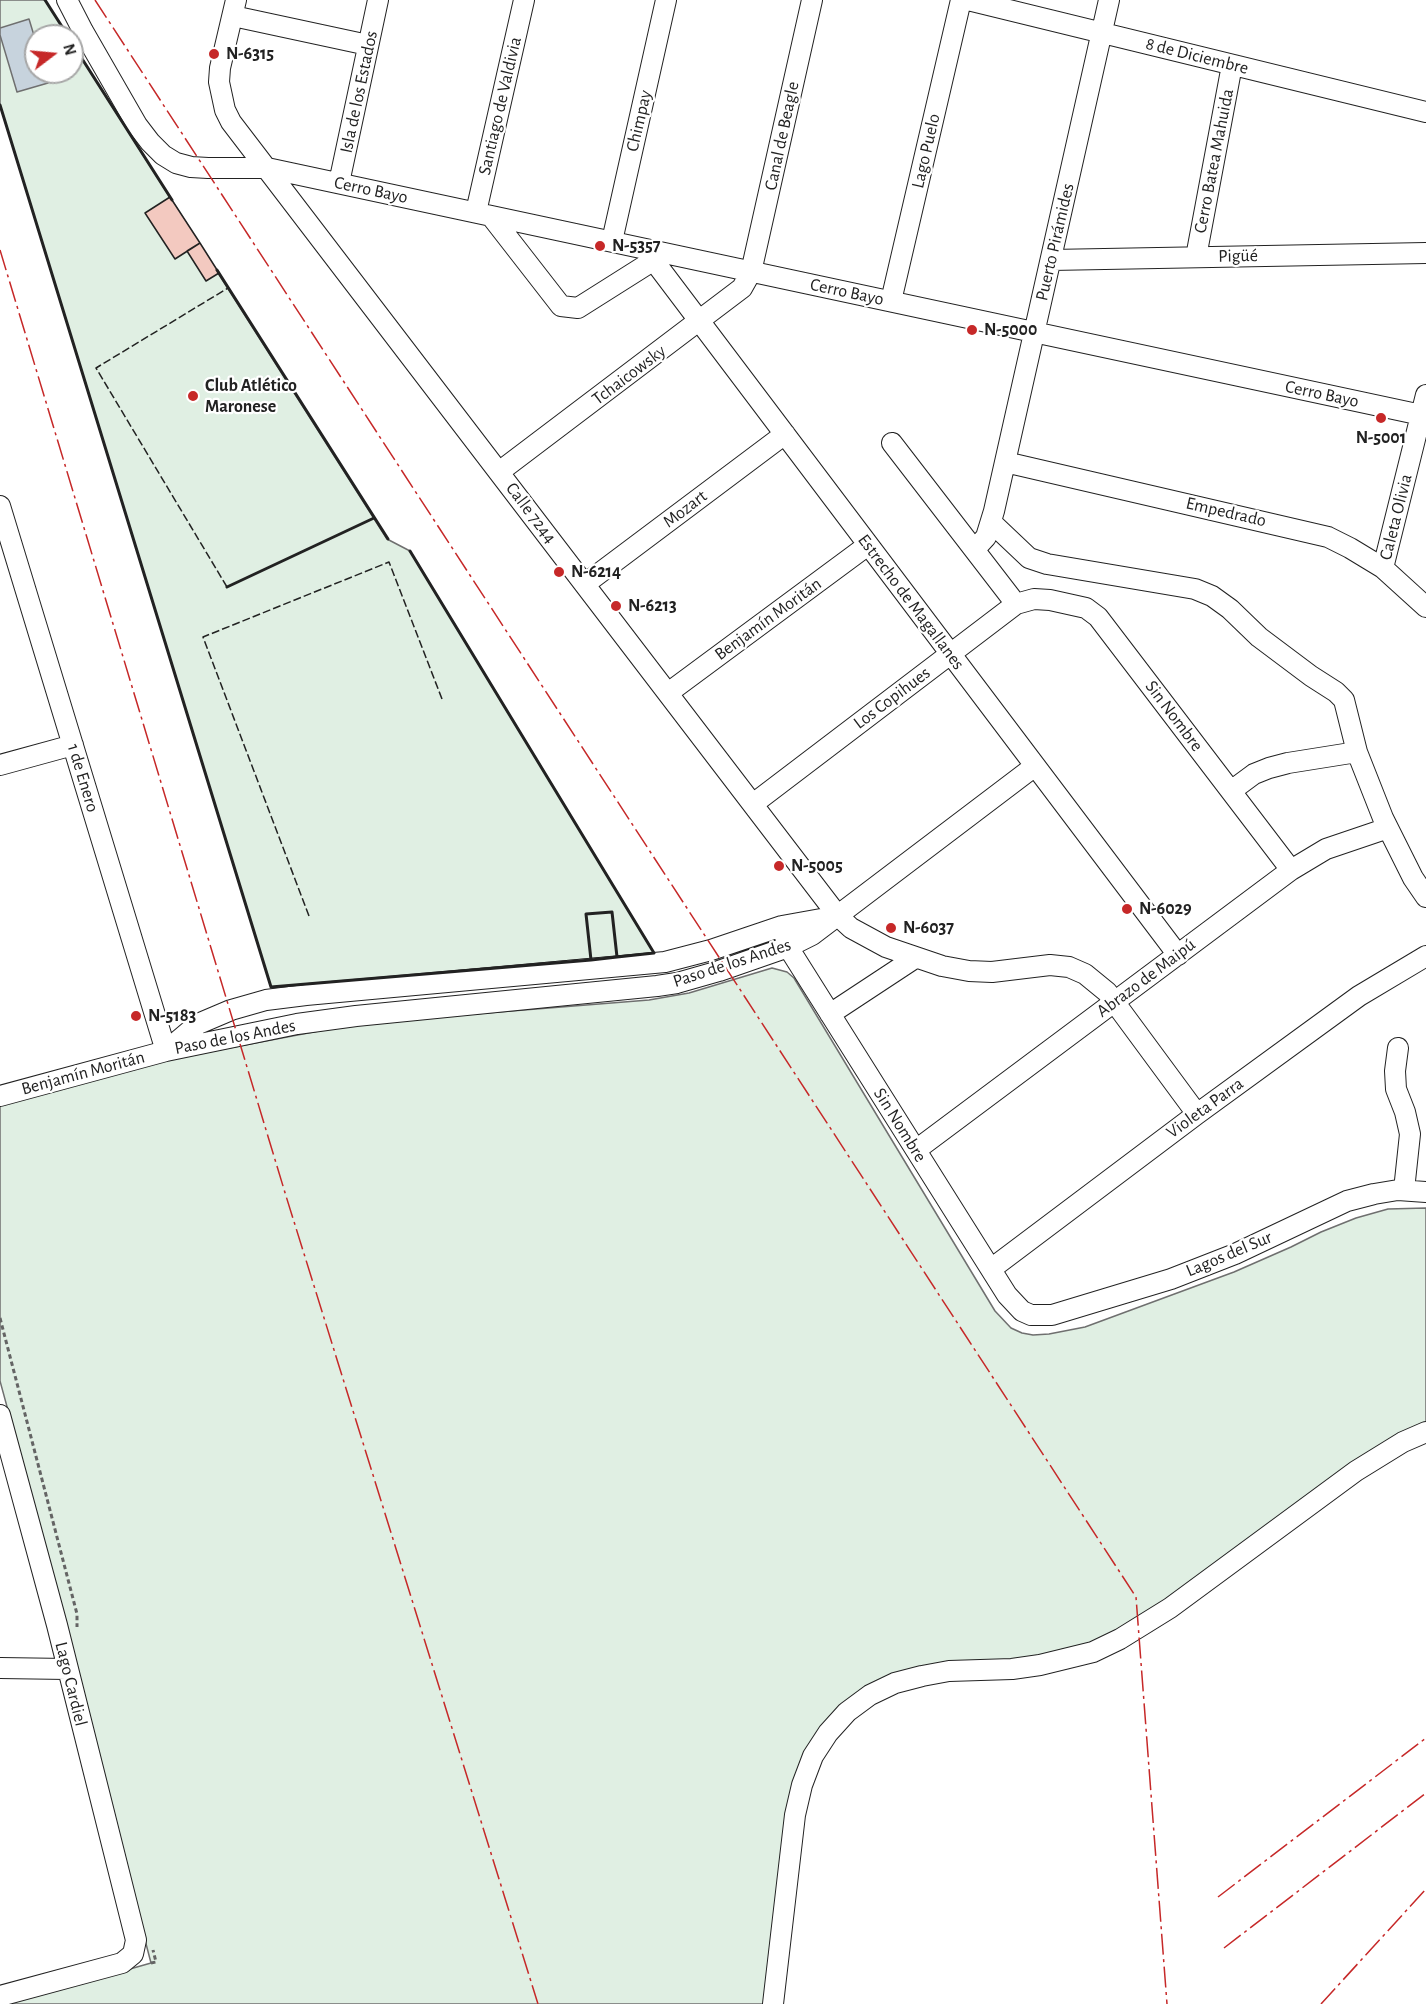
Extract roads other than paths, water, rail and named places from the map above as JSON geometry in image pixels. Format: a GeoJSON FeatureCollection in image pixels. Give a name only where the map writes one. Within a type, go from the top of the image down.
{"type":"FeatureCollection","features":[{"type":"Feature","properties":{"kind":"street","name":"Cerro Bayo"},"geometry":{"type":"LineString","coordinates":[[67,0],[137,125],[163,155],[176,163],[191,167],[267,168],[612,241],[649,255],[752,272],[1424,416]]}},
{"type":"Feature","properties":{"kind":"street","name":"Isla de los Estados"},"geometry":{"type":"LineString","coordinates":[[339,183],[378,0]]}},
{"type":"Feature","properties":{"kind":"street","name":"Santiago de Valdivia"},"geometry":{"type":"LineString","coordinates":[[484,214],[524,0]]}},
{"type":"Feature","properties":{"kind":"street","name":"Chimpay"},"geometry":{"type":"LineString","coordinates":[[612,241],[666,0]]}},
{"type":"Feature","properties":{"kind":"street","name":"Canal de Beagle"},"geometry":{"type":"LineString","coordinates":[[752,272],[812,0]]}},
{"type":"Feature","properties":{"kind":"street","name":"Lago Puelo"},"geometry":{"type":"LineString","coordinates":[[891,302],[961,0]]}},
{"type":"Feature","properties":{"kind":"street","name":"8 de Diciembre"},"geometry":{"type":"LineString","coordinates":[[968,0],[1426,112]]}},
{"type":"Feature","properties":{"kind":"street","name":"Puerto Pirámides"},"geometry":{"type":"LineString","coordinates":[[975,549],[986,537],[991,522],[1109,0]]}},
{"type":"Feature","properties":{"kind":"street","name":"Calle 7244"},"geometry":{"type":"LineString","coordinates":[[234,8],[220,68],[221,95],[231,122],[838,916]]}},
{"type":"Feature","properties":{"kind":"street"},"geometry":{"type":"LineString","coordinates":[[234,8],[368,45]]}},
{"type":"Feature","properties":{"kind":"street","name":"Cerro Batea Mahuida"},"geometry":{"type":"LineString","coordinates":[[1196,257],[1232,65]]}},
{"type":"Feature","properties":{"kind":"street"},"geometry":{"type":"LineString","coordinates":[[484,214],[561,306],[578,308],[649,255]]}},
{"type":"Feature","properties":{"kind":"street","name":"Pigüé"},"geometry":{"type":"LineString","coordinates":[[1050,260],[1426,253]]}},
{"type":"Feature","properties":{"kind":"street","name":"Estrecho de Magallanes"},"geometry":{"type":"LineString","coordinates":[[649,255],[1178,955]]}},
{"type":"Feature","properties":{"kind":"street","name":"Tchaicowsky"},"geometry":{"type":"LineString","coordinates":[[499,472],[742,288],[752,272]]}},
{"type":"Feature","properties":{"kind":"street","name":"Caleta Olivia"},"geometry":{"type":"LineString","coordinates":[[1383,568],[1424,416],[1426,396]]}},
{"type":"Feature","properties":{"kind":"street","name":"Mozart"},"geometry":{"type":"LineString","coordinates":[[585,584],[785,434]]}},
{"type":"Feature","properties":{"kind":"street"},"geometry":{"type":"LineString","coordinates":[[892,442],[975,549],[1025,601]]}},
{"type":"Feature","properties":{"kind":"street","name":"Empedrado"},"geometry":{"type":"LineString","coordinates":[[1005,462],[1328,537],[1383,568],[1426,607]]}},
{"type":"Feature","properties":{"kind":"street","name":"1 de Enero"},"geometry":{"type":"LineString","coordinates":[[0,506],[166,1051]]}},
{"type":"Feature","properties":{"kind":"street"},"geometry":{"type":"LineString","coordinates":[[991,522],[1029,558],[1047,564],[1194,589],[1212,596],[1230,609],[1259,637],[1336,692],[1344,700],[1357,752],[1389,828],[1413,878],[1426,897]]}},
{"type":"Feature","properties":{"kind":"street","name":"Benjamín Moritán"},"geometry":{"type":"LineString","coordinates":[[668,693],[868,545]]}},
{"type":"Feature","properties":{"kind":"street","name":"Los Copihues"},"geometry":{"type":"LineString","coordinates":[[753,804],[950,654],[1025,601]]}},
{"type":"Feature","properties":{"kind":"street","name":"Sin Nombre"},"geometry":{"type":"LineString","coordinates":[[1025,601],[1072,603],[1086,608],[1098,617],[1291,870]]}},
{"type":"Feature","properties":{"kind":"street"},"geometry":{"type":"LineString","coordinates":[[0,765],[73,745]]}},
{"type":"Feature","properties":{"kind":"street"},"geometry":{"type":"LineString","coordinates":[[1231,791],[1254,774],[1269,768],[1357,752]]}},
{"type":"Feature","properties":{"kind":"street","name":"Paso de los Andes"},"geometry":{"type":"LineString","coordinates":[[166,1051],[334,1018],[677,982],[719,971],[788,947],[812,934],[1035,766]]}},
{"type":"Feature","properties":{"kind":"street","name":"Abrazo de Maipú"},"geometry":{"type":"LineString","coordinates":[[916,1150],[1291,870],[1326,849],[1389,828]]}},
{"type":"Feature","properties":{"kind":"street"},"geometry":{"type":"LineString","coordinates":[[838,916],[851,928],[867,937],[915,958],[969,971],[992,972],[1041,965],[1069,967],[1085,974],[1115,1002],[1197,1114]]}},
{"type":"Feature","properties":{"kind":"street","name":"Paso de los Andes"},"geometry":{"type":"LineString","coordinates":[[166,1051],[182,1036],[206,1020],[266,1000],[640,966],[689,956],[782,926],[838,916]]}},
{"type":"Feature","properties":{"kind":"street","name":"Sin Nombre"},"geometry":{"type":"LineString","coordinates":[[782,926],[788,947],[991,1269],[1014,1304],[1031,1316]]}},
{"type":"Feature","properties":{"kind":"street","name":"Violeta Parra"},"geometry":{"type":"LineString","coordinates":[[991,1269],[1359,996],[1426,956]]}},
{"type":"Feature","properties":{"kind":"street"},"geometry":{"type":"LineString","coordinates":[[830,1014],[915,958]]}},
{"type":"Feature","properties":{"kind":"street"},"geometry":{"type":"LineString","coordinates":[[1398,1048],[1395,1071],[1396,1089],[1410,1134],[1404,1190]]}},
{"type":"Feature","properties":{"kind":"street","name":"Benjamín Moritán"},"geometry":{"type":"LineString","coordinates":[[0,1094],[166,1051]]}},
{"type":"Feature","properties":{"kind":"street","name":"Lagos del Sur"},"geometry":{"type":"LineString","coordinates":[[1031,1316],[1052,1315],[1171,1279],[1235,1254],[1347,1201],[1404,1190],[1426,1191]]}},
{"type":"Feature","properties":{"kind":"street","name":"Lago Cardiel"},"geometry":{"type":"LineString","coordinates":[[0,1415],[6,1461],[67,1669],[135,1933],[136,1948],[128,1959],[115,1965],[0,1996]]}},
{"type":"Feature","properties":{"kind":"street"},"geometry":{"type":"LineString","coordinates":[[773,2004],[795,1815],[802,1785],[813,1756],[828,1733],[847,1712],[870,1695],[895,1683],[949,1671],[1012,1669],[1040,1665],[1093,1652],[1120,1639],[1170,1608],[1356,1471],[1403,1442],[1426,1432]]}},
{"type":"Feature","properties":{"kind":"street"},"geometry":{"type":"LineString","coordinates":[[0,1668],[67,1669]]}},
{"type":"Feature","properties":{"kind":"place","name":"N-6315"},"geometry":{"type":"Point","coordinates":[214,54]}},
{"type":"Feature","properties":{"kind":"place","name":"N-5357"},"geometry":{"type":"Point","coordinates":[600,246]}},
{"type":"Feature","properties":{"kind":"place","name":"N-5000"},"geometry":{"type":"Point","coordinates":[972,330]}},
{"type":"Feature","properties":{"kind":"place","name":"Club Atlético Maronese"},"geometry":{"type":"Point","coordinates":[193,396]}},
{"type":"Feature","properties":{"kind":"place","name":"N-5001"},"geometry":{"type":"Point","coordinates":[1381,418]}},
{"type":"Feature","properties":{"kind":"place","name":"N-6214"},"geometry":{"type":"Point","coordinates":[559,572]}},
{"type":"Feature","properties":{"kind":"place","name":"N-6213"},"geometry":{"type":"Point","coordinates":[616,606]}},
{"type":"Feature","properties":{"kind":"place","name":"N-5005"},"geometry":{"type":"Point","coordinates":[779,866]}},
{"type":"Feature","properties":{"kind":"place","name":"N-6029"},"geometry":{"type":"Point","coordinates":[1127,909]}},
{"type":"Feature","properties":{"kind":"place","name":"N-6037"},"geometry":{"type":"Point","coordinates":[891,928]}},
{"type":"Feature","properties":{"kind":"place","name":"N-5183"},"geometry":{"type":"Point","coordinates":[136,1016]}}]}
